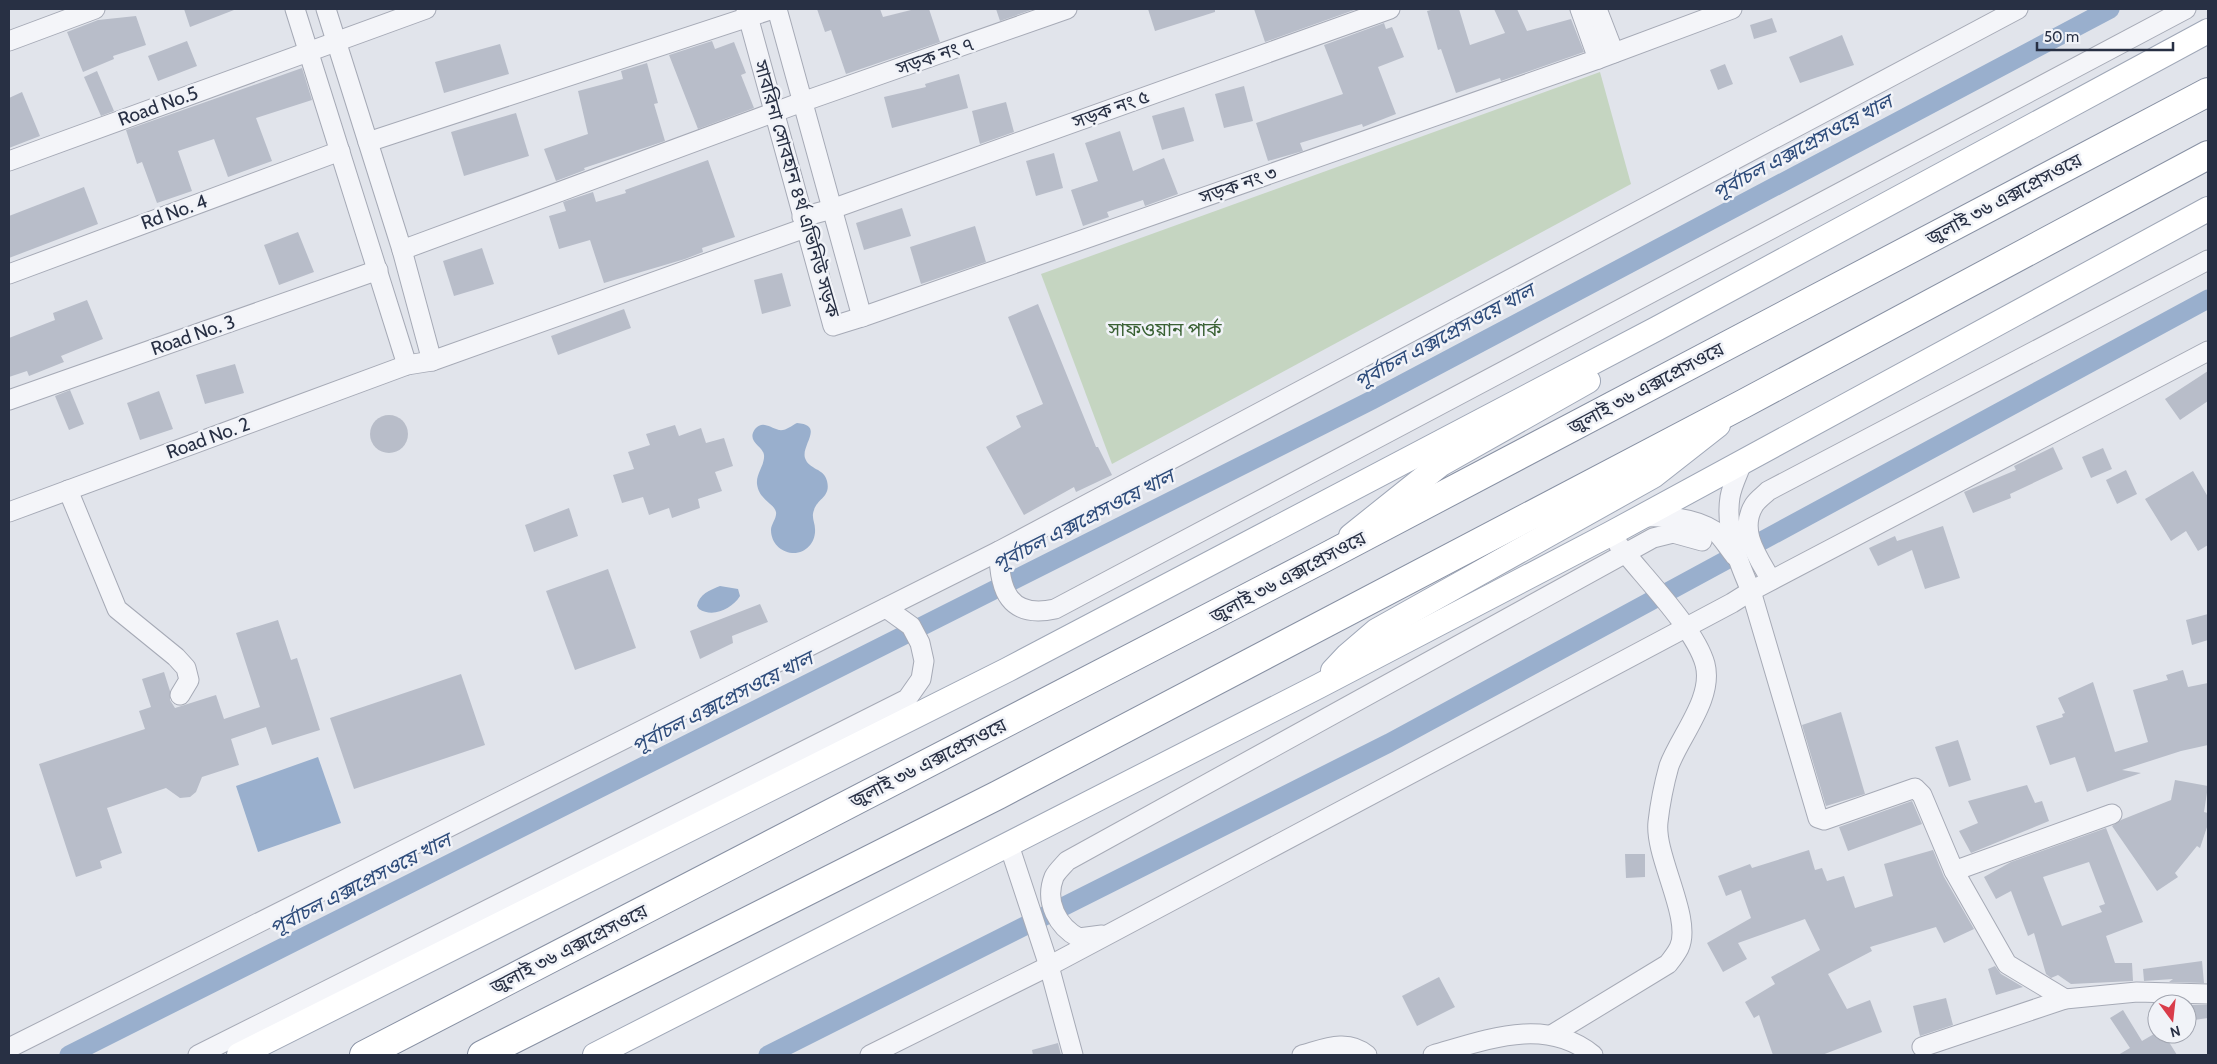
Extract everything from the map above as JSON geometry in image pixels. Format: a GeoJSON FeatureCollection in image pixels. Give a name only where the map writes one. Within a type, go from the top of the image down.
{"type":"FeatureCollection","features":[{"type":"Feature","properties":{"kind":"highway","name":"জুলাই ৩৬ এক্সপ্রেসওয়ে"},"geometry":{"type":"LineString","coordinates":[[364,1055],[1322,559],[2208,92]]}},
{"type":"Feature","properties":{"kind":"highway"},"geometry":{"type":"LineString","coordinates":[[482,1055],[998,795],[1743,404],[2208,155]]}},
{"type":"Feature","properties":{"kind":"main road"},"geometry":{"type":"LineString","coordinates":[[239,1055],[1007,670],[1658,328],[2208,31]]}},
{"type":"Feature","properties":{"kind":"main road"},"geometry":{"type":"LineString","coordinates":[[595,1055],[1319,686],[1610,534],[1742,464],[2208,209]]}},
{"type":"Feature","properties":{"kind":"main road"},"geometry":{"type":"LineString","coordinates":[[1322,559],[1441,464],[1557,400],[1624,358],[1658,328]]}},
{"type":"Feature","properties":{"kind":"main road"},"geometry":{"type":"LineString","coordinates":[[1319,686],[1348,655],[1376,631],[1653,476],[1702,439],[1743,404]]}},
{"type":"Feature","properties":{"kind":"street"},"geometry":{"type":"LineString","coordinates":[[9,41],[96,9]]}},
{"type":"Feature","properties":{"kind":"street"},"geometry":{"type":"LineString","coordinates":[[295,9],[407,365]]}},
{"type":"Feature","properties":{"kind":"street"},"geometry":{"type":"LineString","coordinates":[[326,9],[402,250],[432,361]]}},
{"type":"Feature","properties":{"kind":"street","name":"Road No.5"},"geometry":{"type":"LineString","coordinates":[[9,161],[426,9]]}},
{"type":"Feature","properties":{"kind":"street"},"geometry":{"type":"LineString","coordinates":[[368,142],[747,13],[775,9]]}},
{"type":"Feature","properties":{"kind":"street","name":"সাবরিনা সোবহান ৪র্থ এভিনিউ সড়ক"},"geometry":{"type":"LineString","coordinates":[[747,13],[833,326],[862,317],[775,9]]}},
{"type":"Feature","properties":{"kind":"street","name":"সড়ক নং ৭"},"geometry":{"type":"LineString","coordinates":[[402,250],[802,102],[1067,9]]}},
{"type":"Feature","properties":{"kind":"street","name":"সড়ক নং ৫"},"geometry":{"type":"LineString","coordinates":[[803,222],[832,209],[1390,9]]}},
{"type":"Feature","properties":{"kind":"street"},"geometry":{"type":"LineString","coordinates":[[1580,9],[1606,56]]}},
{"type":"Feature","properties":{"kind":"street"},"geometry":{"type":"LineString","coordinates":[[1597,9],[1606,56]]}},
{"type":"Feature","properties":{"kind":"street","name":"সড়ক নং ৩"},"geometry":{"type":"LineString","coordinates":[[862,317],[1606,56],[1732,9]]}},
{"type":"Feature","properties":{"kind":"street"},"geometry":{"type":"LineString","coordinates":[[9,1048],[999,551],[2018,9]]}},
{"type":"Feature","properties":{"kind":"street"},"geometry":{"type":"LineString","coordinates":[[999,551],[999,571],[1006,595],[1020,608],[1039,612],[1055,609],[2186,9]]}},
{"type":"Feature","properties":{"kind":"street","name":"Rd No. 4"},"geometry":{"type":"LineString","coordinates":[[9,274],[340,151]]}},
{"type":"Feature","properties":{"kind":"street","name":"Road No. 2"},"geometry":{"type":"LineString","coordinates":[[9,512],[407,365],[432,361],[803,222]]}},
{"type":"Feature","properties":{"kind":"street"},"geometry":{"type":"LineString","coordinates":[[1771,580],[1749,541],[1748,522],[1754,504],[1768,492],[2208,260]]}},
{"type":"Feature","properties":{"kind":"street","name":"Road No. 3"},"geometry":{"type":"LineString","coordinates":[[9,400],[378,270]]}},
{"type":"Feature","properties":{"kind":"street"},"geometry":{"type":"LineString","coordinates":[[870,1055],[1049,966],[1732,603],[1771,580],[2208,351]]}},
{"type":"Feature","properties":{"kind":"street"},"geometry":{"type":"LineString","coordinates":[[1742,464],[1730,497],[1730,527],[1737,559],[1751,591],[1818,818],[1824,820],[1915,788],[1922,795],[1954,871],[2007,964],[2065,999]]}},
{"type":"Feature","properties":{"kind":"street"},"geometry":{"type":"LineString","coordinates":[[68,490],[117,609],[176,657],[186,668],[189,680],[180,695]]}},
{"type":"Feature","properties":{"kind":"street"},"geometry":{"type":"LineString","coordinates":[[1641,517],[1667,516],[1690,520],[1716,532],[1737,559]]}},
{"type":"Feature","properties":{"kind":"street"},"geometry":{"type":"LineString","coordinates":[[1109,934],[1079,938],[1060,924],[1052,907],[1052,892],[1054,877],[1067,861],[1653,538],[1673,533],[1702,541]]}},
{"type":"Feature","properties":{"kind":"street"},"geometry":{"type":"LineString","coordinates":[[1553,1034],[1668,964],[1680,947],[1681,926],[1675,897],[1661,854],[1657,825],[1670,765],[1693,720],[1704,689],[1706,666],[1698,646],[1685,626],[1610,534]]}},
{"type":"Feature","properties":{"kind":"street"},"geometry":{"type":"LineString","coordinates":[[198,1055],[907,699],[920,679],[924,660],[920,644],[910,626],[886,608]]}},
{"type":"Feature","properties":{"kind":"street"},"geometry":{"type":"LineString","coordinates":[[1954,871],[2112,814]]}},
{"type":"Feature","properties":{"kind":"street"},"geometry":{"type":"LineString","coordinates":[[1009,845],[1049,966],[1073,1055]]}},
{"type":"Feature","properties":{"kind":"street"},"geometry":{"type":"LineString","coordinates":[[1922,1047],[2065,999],[2137,992],[2208,994]]}},
{"type":"Feature","properties":{"kind":"street"},"geometry":{"type":"LineString","coordinates":[[1433,1055],[1512,1035],[1553,1034],[1574,1043],[1593,1055]]}},
{"type":"Feature","properties":{"kind":"street"},"geometry":{"type":"LineString","coordinates":[[1302,1055],[1331,1047],[1349,1045],[1367,1055]]}},
{"type":"Feature","properties":{"kind":"green space","name":"সাফওয়ান পার্ক"},"geometry":{"type":"Polygon","coordinates":[[[1600,72],[1631,184],[1112,464],[1041,274],[1600,72]]]}},
{"type":"Feature","properties":{"kind":"water"},"geometry":{"type":"Polygon","coordinates":[[[797,423],[809,427],[811,432],[805,458],[810,465],[823,474],[828,486],[826,494],[813,513],[815,534],[812,543],[802,552],[792,553],[777,546],[771,535],[776,512],[763,498],[758,489],[757,480],[764,455],[752,437],[755,429],[761,425],[782,430],[797,423]]]}},
{"type":"Feature","properties":{"kind":"water"},"geometry":{"type":"Polygon","coordinates":[[[720,586],[738,589],[740,596],[737,601],[722,611],[710,613],[699,609],[697,606],[700,598],[720,586]]]}},
{"type":"Feature","properties":{"kind":"water"},"geometry":{"type":"Polygon","coordinates":[[[318,757],[341,823],[258,852],[236,786],[318,757]]]}},
{"type":"Feature","properties":{"kind":"building"},"geometry":{"type":"Polygon","coordinates":[[[184,9],[234,9],[234,10],[190,27],[184,9]]]}},
{"type":"Feature","properties":{"kind":"building"},"geometry":{"type":"Polygon","coordinates":[[[817,9],[880,9],[883,17],[915,9],[929,9],[940,42],[846,74],[831,30],[825,32],[817,9]]]}},
{"type":"Feature","properties":{"kind":"building"},"geometry":{"type":"Polygon","coordinates":[[[996,9],[1034,9],[1000,21],[996,9]]]}},
{"type":"Feature","properties":{"kind":"building"},"geometry":{"type":"Polygon","coordinates":[[[1148,9],[1215,9],[1215,12],[1155,31],[1148,9]]]}},
{"type":"Feature","properties":{"kind":"building"},"geometry":{"type":"Polygon","coordinates":[[[1254,9],[1357,9],[1265,42],[1254,9]]]}},
{"type":"Feature","properties":{"kind":"building"},"geometry":{"type":"Polygon","coordinates":[[[1459,9],[1470,45],[1505,33],[1494,9],[1517,9],[1527,31],[1571,19],[1584,52],[1501,81],[1500,78],[1456,93],[1441,49],[1438,50],[1427,11],[1459,9]]]}},
{"type":"Feature","properties":{"kind":"building"},"geometry":{"type":"Polygon","coordinates":[[[136,16],[146,45],[113,56],[114,59],[83,72],[67,32],[98,20],[136,16]]]}},
{"type":"Feature","properties":{"kind":"building"},"geometry":{"type":"Polygon","coordinates":[[[1772,18],[1777,32],[1754,39],[1750,25],[1772,18]]]}},
{"type":"Feature","properties":{"kind":"building"},"geometry":{"type":"Polygon","coordinates":[[[1384,23],[1386,29],[1392,27],[1404,57],[1378,67],[1396,114],[1363,127],[1362,124],[1300,143],[1303,151],[1268,161],[1256,123],[1343,94],[1324,45],[1384,23]]]}},
{"type":"Feature","properties":{"kind":"building"},"geometry":{"type":"Polygon","coordinates":[[[1842,35],[1854,65],[1800,83],[1789,57],[1842,35]]]}},
{"type":"Feature","properties":{"kind":"building"},"geometry":{"type":"Polygon","coordinates":[[[187,41],[197,66],[158,81],[148,56],[187,41]]]}},
{"type":"Feature","properties":{"kind":"building"},"geometry":{"type":"Polygon","coordinates":[[[712,41],[715,49],[734,42],[746,73],[741,75],[754,108],[698,129],[669,55],[712,41]]]}},
{"type":"Feature","properties":{"kind":"building"},"geometry":{"type":"Polygon","coordinates":[[[500,44],[509,74],[444,93],[435,62],[500,44]]]}},
{"type":"Feature","properties":{"kind":"building"},"geometry":{"type":"Polygon","coordinates":[[[647,63],[658,103],[654,104],[665,141],[584,168],[585,170],[556,181],[544,149],[588,134],[578,91],[623,79],[621,71],[647,63]]]}},
{"type":"Feature","properties":{"kind":"building"},"geometry":{"type":"Polygon","coordinates":[[[1725,64],[1733,84],[1718,90],[1710,70],[1725,64]]]}},
{"type":"Feature","properties":{"kind":"building"},"geometry":{"type":"Polygon","coordinates":[[[302,68],[312,100],[256,118],[272,161],[228,177],[214,139],[178,151],[192,191],[157,203],[142,162],[137,164],[126,130],[302,68]]]}},
{"type":"Feature","properties":{"kind":"building"},"geometry":{"type":"Polygon","coordinates":[[[97,71],[114,111],[101,116],[84,77],[97,71]]]}},
{"type":"Feature","properties":{"kind":"building"},"geometry":{"type":"Polygon","coordinates":[[[959,74],[968,108],[892,128],[884,97],[926,87],[925,84],[959,74]]]}},
{"type":"Feature","properties":{"kind":"building"},"geometry":{"type":"Polygon","coordinates":[[[1244,86],[1253,121],[1224,128],[1215,94],[1244,86]]]}},
{"type":"Feature","properties":{"kind":"building"},"geometry":{"type":"Polygon","coordinates":[[[22,92],[40,136],[9,148],[9,98],[22,92]]]}},
{"type":"Feature","properties":{"kind":"building"},"geometry":{"type":"Polygon","coordinates":[[[1006,102],[1014,132],[980,144],[972,111],[1006,102]]]}},
{"type":"Feature","properties":{"kind":"building"},"geometry":{"type":"Polygon","coordinates":[[[1184,107],[1194,141],[1162,150],[1152,116],[1184,107]]]}},
{"type":"Feature","properties":{"kind":"building"},"geometry":{"type":"Polygon","coordinates":[[[516,113],[529,156],[464,176],[451,132],[516,113]]]}},
{"type":"Feature","properties":{"kind":"building"},"geometry":{"type":"Polygon","coordinates":[[[1120,131],[1133,171],[1164,158],[1178,194],[1145,206],[1143,200],[1107,212],[1109,217],[1083,226],[1071,190],[1098,181],[1085,143],[1120,131]]]}},
{"type":"Feature","properties":{"kind":"building"},"geometry":{"type":"Polygon","coordinates":[[[1054,153],[1063,188],[1036,196],[1026,161],[1054,153]]]}},
{"type":"Feature","properties":{"kind":"building"},"geometry":{"type":"Polygon","coordinates":[[[708,160],[735,237],[702,248],[703,252],[685,259],[604,283],[590,240],[559,249],[549,216],[566,211],[563,202],[593,192],[596,202],[626,193],[625,190],[708,160]]]}},
{"type":"Feature","properties":{"kind":"building"},"geometry":{"type":"Polygon","coordinates":[[[84,187],[98,224],[9,258],[9,216],[84,187]]]}},
{"type":"Feature","properties":{"kind":"building"},"geometry":{"type":"Polygon","coordinates":[[[902,208],[911,236],[864,250],[856,223],[902,208]]]}},
{"type":"Feature","properties":{"kind":"building"},"geometry":{"type":"Polygon","coordinates":[[[975,226],[986,262],[921,284],[910,247],[975,226]]]}},
{"type":"Feature","properties":{"kind":"building"},"geometry":{"type":"Polygon","coordinates":[[[298,232],[314,272],[279,285],[264,245],[298,232]]]}},
{"type":"Feature","properties":{"kind":"building"},"geometry":{"type":"Polygon","coordinates":[[[482,248],[494,284],[454,296],[443,261],[482,248]]]}},
{"type":"Feature","properties":{"kind":"building"},"geometry":{"type":"Polygon","coordinates":[[[782,273],[791,306],[762,314],[754,280],[782,273]]]}},
{"type":"Feature","properties":{"kind":"building"},"geometry":{"type":"Polygon","coordinates":[[[87,300],[103,339],[61,356],[64,362],[29,376],[27,371],[9,377],[9,338],[55,320],[53,313],[87,300]]]}},
{"type":"Feature","properties":{"kind":"building"},"geometry":{"type":"Polygon","coordinates":[[[1038,304],[1096,447],[1098,447],[1112,475],[1076,492],[1074,487],[1024,515],[986,447],[1021,427],[1016,416],[1043,404],[1008,317],[1038,304]]]}},
{"type":"Feature","properties":{"kind":"building"},"geometry":{"type":"Polygon","coordinates":[[[624,309],[631,328],[558,355],[551,336],[624,309]]]}},
{"type":"Feature","properties":{"kind":"building"},"geometry":{"type":"Polygon","coordinates":[[[235,364],[244,393],[205,404],[196,375],[235,364]]]}},
{"type":"Feature","properties":{"kind":"building"},"geometry":{"type":"Polygon","coordinates":[[[2208,371],[2208,401],[2180,420],[2165,399],[2208,371]]]}},
{"type":"Feature","properties":{"kind":"building"},"geometry":{"type":"Polygon","coordinates":[[[70,390],[84,424],[69,430],[55,396],[70,390]]]}},
{"type":"Feature","properties":{"kind":"building"},"geometry":{"type":"Polygon","coordinates":[[[159,391],[173,429],[140,440],[127,403],[159,391]]]}},
{"type":"Feature","properties":{"kind":"building"},"geometry":{"type":"Polygon","coordinates":[[[389,415],[402,421],[408,434],[402,447],[389,453],[376,447],[370,434],[376,421],[389,415]]]}},
{"type":"Feature","properties":{"kind":"building"},"geometry":{"type":"Polygon","coordinates":[[[675,425],[679,436],[701,428],[706,443],[724,438],[733,466],[715,472],[722,491],[698,499],[700,508],[672,518],[669,508],[649,515],[643,497],[622,503],[613,475],[634,469],[628,452],[650,445],[646,434],[675,425]]]}},
{"type":"Feature","properties":{"kind":"building"},"geometry":{"type":"Polygon","coordinates":[[[2053,447],[2063,469],[2010,494],[2011,498],[1973,513],[1964,492],[2016,470],[2014,466],[2053,447]]]}},
{"type":"Feature","properties":{"kind":"building"},"geometry":{"type":"Polygon","coordinates":[[[2103,448],[2112,469],[2091,478],[2082,457],[2103,448]]]}},
{"type":"Feature","properties":{"kind":"building"},"geometry":{"type":"Polygon","coordinates":[[[2126,470],[2137,494],[2117,504],[2106,480],[2126,470]]]}},
{"type":"Feature","properties":{"kind":"building"},"geometry":{"type":"Polygon","coordinates":[[[2193,471],[2208,497],[2208,545],[2198,551],[2186,531],[2171,541],[2145,499],[2193,471]]]}},
{"type":"Feature","properties":{"kind":"building"},"geometry":{"type":"Polygon","coordinates":[[[569,508],[578,536],[534,552],[525,525],[569,508]]]}},
{"type":"Feature","properties":{"kind":"building"},"geometry":{"type":"Polygon","coordinates":[[[1943,526],[1960,578],[1925,589],[1912,550],[1878,566],[1869,548],[1895,536],[1897,541],[1943,526]]]}},
{"type":"Feature","properties":{"kind":"building"},"geometry":{"type":"Polygon","coordinates":[[[608,569],[636,648],[575,670],[546,591],[608,569]]]}},
{"type":"Feature","properties":{"kind":"building"},"geometry":{"type":"Polygon","coordinates":[[[760,604],[768,622],[732,636],[733,643],[700,659],[690,631],[760,604]]]}},
{"type":"Feature","properties":{"kind":"building"},"geometry":{"type":"Polygon","coordinates":[[[2208,614],[2208,640],[2192,645],[2186,620],[2208,614]]]}},
{"type":"Feature","properties":{"kind":"building"},"geometry":{"type":"Polygon","coordinates":[[[278,620],[291,660],[297,658],[320,730],[272,745],[266,727],[231,739],[239,765],[202,777],[196,792],[190,797],[180,798],[166,788],[107,808],[122,853],[100,861],[102,868],[76,877],[39,764],[145,729],[139,711],[151,707],[142,679],[164,672],[170,691],[170,700],[175,708],[216,695],[224,719],[260,707],[236,633],[278,620]]]}},
{"type":"Feature","properties":{"kind":"building"},"geometry":{"type":"Polygon","coordinates":[[[2183,670],[2188,687],[2208,683],[2208,745],[2181,751],[2122,770],[2141,773],[2087,792],[2075,757],[2050,765],[2036,726],[2063,717],[2062,714],[2065,713],[2058,698],[2093,682],[2115,752],[2148,742],[2133,690],[2168,680],[2166,675],[2183,670]]]}},
{"type":"Feature","properties":{"kind":"building"},"geometry":{"type":"Polygon","coordinates":[[[461,674],[485,745],[354,789],[330,718],[461,674]]]}},
{"type":"Feature","properties":{"kind":"building"},"geometry":{"type":"Polygon","coordinates":[[[1841,712],[1865,794],[1826,806],[1802,725],[1841,712]]]}},
{"type":"Feature","properties":{"kind":"building"},"geometry":{"type":"Polygon","coordinates":[[[1958,740],[1971,780],[1949,787],[1935,747],[1958,740]]]}},
{"type":"Feature","properties":{"kind":"building"},"geometry":{"type":"Polygon","coordinates":[[[2175,780],[2208,786],[2204,812],[2208,813],[2208,824],[2200,848],[2197,846],[2175,873],[2178,877],[2157,891],[2112,826],[2121,820],[2171,800],[2175,780]]]}},
{"type":"Feature","properties":{"kind":"building"},"geometry":{"type":"Polygon","coordinates":[[[2027,785],[2035,803],[2042,801],[2049,821],[1971,853],[1959,831],[1978,823],[1968,801],[2027,785]]]}},
{"type":"Feature","properties":{"kind":"building"},"geometry":{"type":"Polygon","coordinates":[[[1912,801],[1922,824],[1848,851],[1839,827],[1912,801]]]}},
{"type":"Feature","properties":{"kind":"building"},"geometry":{"type":"Polygon","coordinates":[[[2106,828],[2143,922],[2106,936],[2115,963],[2132,963],[2133,981],[2071,984],[2058,975],[2051,978],[2046,974],[2034,933],[2028,936],[2011,891],[1996,899],[1984,877],[2011,862],[2106,828]],[[2089,862],[2043,877],[2062,926],[2102,912],[2099,906],[2105,904],[2089,862]]]}},
{"type":"Feature","properties":{"kind":"building"},"geometry":{"type":"Polygon","coordinates":[[[1809,850],[1815,870],[1822,868],[1827,881],[1844,876],[1855,908],[1893,896],[1884,864],[1933,850],[1944,877],[1974,929],[1944,943],[1936,927],[1870,947],[1872,951],[1828,974],[1847,1009],[1870,1000],[1882,1032],[1822,1055],[1773,1055],[1759,1015],[1754,1018],[1745,1002],[1775,984],[1771,977],[1820,950],[1805,919],[1738,943],[1747,959],[1723,972],[1707,943],[1751,918],[1741,890],[1726,896],[1718,876],[1750,864],[1752,868],[1809,850]]]}},
{"type":"Feature","properties":{"kind":"building"},"geometry":{"type":"Polygon","coordinates":[[[1625,854],[1645,854],[1645,877],[1626,878],[1625,854]]]}},
{"type":"Feature","properties":{"kind":"building"},"geometry":{"type":"Polygon","coordinates":[[[2202,961],[2204,983],[2169,982],[2173,979],[2144,981],[2143,969],[2202,961]]]}},
{"type":"Feature","properties":{"kind":"building"},"geometry":{"type":"Polygon","coordinates":[[[1995,966],[2001,974],[2023,987],[1996,995],[1988,969],[1995,966]]]}},
{"type":"Feature","properties":{"kind":"building"},"geometry":{"type":"Polygon","coordinates":[[[1439,977],[1455,1007],[1417,1026],[1402,996],[1439,977]]]}},
{"type":"Feature","properties":{"kind":"building"},"geometry":{"type":"Polygon","coordinates":[[[1946,998],[1953,1025],[1920,1036],[1913,1006],[1946,998]]]}},
{"type":"Feature","properties":{"kind":"building"},"geometry":{"type":"Polygon","coordinates":[[[2197,1005],[2208,1005],[2208,1018],[2197,1020],[2197,1005]]]}},
{"type":"Feature","properties":{"kind":"building"},"geometry":{"type":"Polygon","coordinates":[[[2123,1010],[2142,1041],[2147,1038],[2147,1044],[2170,1044],[2177,1055],[2118,1055],[2130,1048],[2110,1018],[2123,1010]]]}},
{"type":"Feature","properties":{"kind":"building"},"geometry":{"type":"Polygon","coordinates":[[[1058,1043],[1061,1055],[1033,1055],[1032,1050],[1058,1043]]]}},
{"type":"Feature","properties":{"kind":"waterway","name":"পূর্বাচল এক্সপ্রেসওয়ে খাল"},"geometry":{"type":"LineString","coordinates":[[69,1055],[1372,400],[2110,9]]}},
{"type":"Feature","properties":{"kind":"waterway","name":"পূর্বাচল এক্সপ্রেসওয়ে খাল"},"geometry":{"type":"LineString","coordinates":[[768,1055],[1389,743],[2208,299]]}}]}
